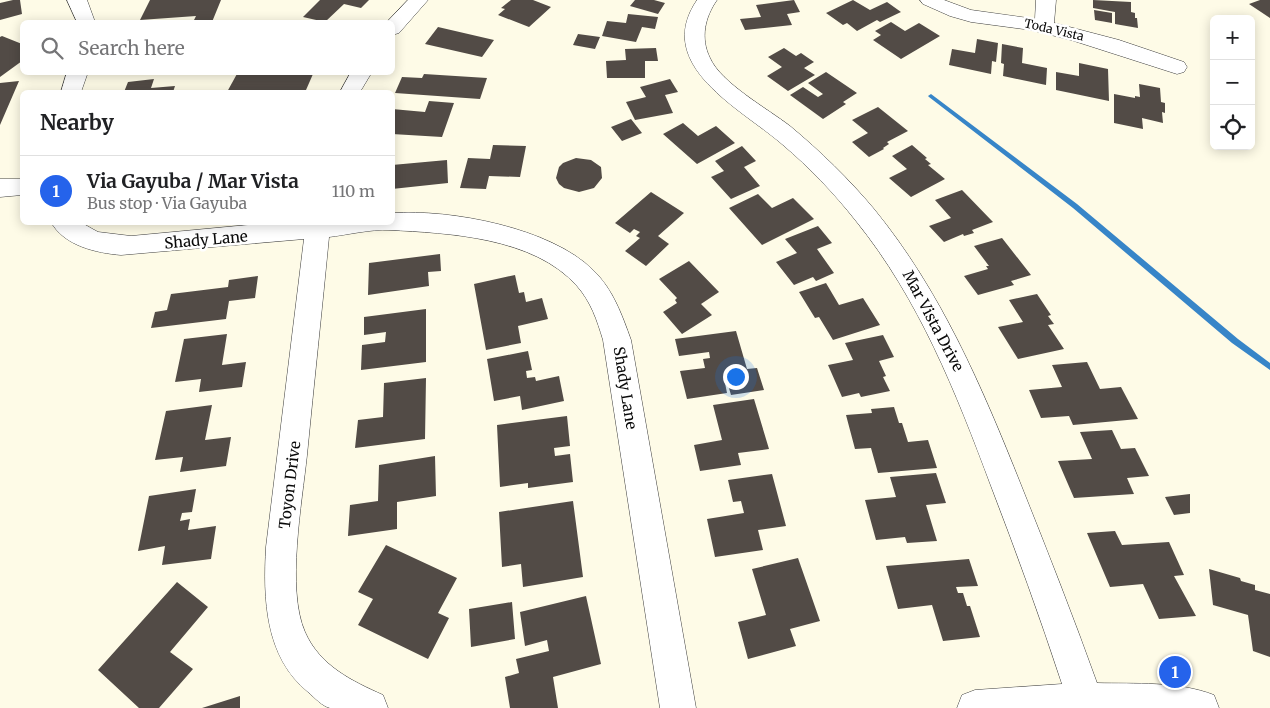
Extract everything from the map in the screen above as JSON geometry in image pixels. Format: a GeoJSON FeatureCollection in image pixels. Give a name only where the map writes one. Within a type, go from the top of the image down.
{"type":"FeatureCollection","features":[{"type":"Feature","properties":{"kind":"street"},"geometry":{"type":"LineString","coordinates":[[77,0],[85,20]]}},
{"type":"Feature","properties":{"kind":"street"},"geometry":{"type":"LineString","coordinates":[[395,26],[418,0]]}},
{"type":"Feature","properties":{"kind":"street","name":"Mar Vista Drive"},"geometry":{"type":"LineString","coordinates":[[707,0],[696,19],[694,34],[704,66],[717,80],[782,131],[817,162],[850,198],[880,233],[903,266],[937,323],[977,410],[1087,704]]}},
{"type":"Feature","properties":{"kind":"street","name":"Toda Vista"},"geometry":{"type":"LineString","coordinates":[[930,0],[952,11],[1044,26],[1112,44],[1177,67]]}},
{"type":"Feature","properties":{"kind":"street"},"geometry":{"type":"LineString","coordinates":[[1044,26],[1046,0]]}},
{"type":"Feature","properties":{"kind":"street"},"geometry":{"type":"LineString","coordinates":[[72,90],[77,75]]}},
{"type":"Feature","properties":{"kind":"street"},"geometry":{"type":"LineString","coordinates":[[351,90],[360,75]]}},
{"type":"Feature","properties":{"kind":"street"},"geometry":{"type":"LineString","coordinates":[[0,188],[20,187]]}},
{"type":"Feature","properties":{"kind":"street","name":"Shady Lane"},"geometry":{"type":"LineString","coordinates":[[395,222],[433,221],[461,226],[548,250],[566,261],[583,275],[598,294],[610,315],[617,340],[678,708]]}},
{"type":"Feature","properties":{"kind":"street","name":"Shady Lane"},"geometry":{"type":"LineString","coordinates":[[67,225],[84,238],[105,245],[131,246],[334,225]]}},
{"type":"Feature","properties":{"kind":"street","name":"Toyon Drive"},"geometry":{"type":"LineString","coordinates":[[318,226],[282,547],[280,584],[282,611],[288,638],[307,667],[334,690],[370,708]]}},
{"type":"Feature","properties":{"kind":"street"},"geometry":{"type":"LineString","coordinates":[[975,708],[1166,703],[1201,708]]}},
{"type":"Feature","properties":{"kind":"building"},"geometry":{"type":"Polygon","coordinates":[[[20,0],[22,14],[0,20],[0,3],[20,0]]]}},
{"type":"Feature","properties":{"kind":"building"},"geometry":{"type":"Polygon","coordinates":[[[150,0],[221,0],[213,20],[194,20],[196,16],[140,20],[150,0]]]}},
{"type":"Feature","properties":{"kind":"building"},"geometry":{"type":"Polygon","coordinates":[[[320,0],[369,0],[361,8],[344,4],[327,20],[303,17],[320,0]]]}},
{"type":"Feature","properties":{"kind":"building"},"geometry":{"type":"Polygon","coordinates":[[[511,0],[533,0],[551,7],[529,27],[498,15],[505,9],[501,8],[511,0]]]}},
{"type":"Feature","properties":{"kind":"building"},"geometry":{"type":"Polygon","coordinates":[[[635,0],[654,0],[665,3],[658,14],[630,6],[635,0]]]}},
{"type":"Feature","properties":{"kind":"building"},"geometry":{"type":"Polygon","coordinates":[[[794,0],[800,12],[787,14],[792,25],[745,30],[740,19],[761,17],[756,5],[794,0]]]}},
{"type":"Feature","properties":{"kind":"building"},"geometry":{"type":"Polygon","coordinates":[[[853,0],[870,10],[887,2],[901,12],[880,22],[877,20],[857,31],[847,23],[843,25],[826,13],[853,0]]]}},
{"type":"Feature","properties":{"kind":"building"},"geometry":{"type":"Polygon","coordinates":[[[1093,0],[1131,2],[1131,12],[1135,13],[1138,28],[1115,24],[1115,12],[1093,8],[1093,0]]]}},
{"type":"Feature","properties":{"kind":"building"},"geometry":{"type":"Polygon","coordinates":[[[1260,0],[1270,0],[1270,18],[1249,4],[1260,0]]]}},
{"type":"Feature","properties":{"kind":"building"},"geometry":{"type":"Polygon","coordinates":[[[1094,10],[1112,13],[1112,23],[1095,20],[1094,10]]]}},
{"type":"Feature","properties":{"kind":"building"},"geometry":{"type":"Polygon","coordinates":[[[628,14],[658,17],[655,29],[642,27],[636,42],[602,36],[607,21],[626,23],[628,14]]]}},
{"type":"Feature","properties":{"kind":"building"},"geometry":{"type":"Polygon","coordinates":[[[891,22],[905,31],[919,23],[940,36],[901,59],[873,40],[881,35],[875,31],[891,22]]]}},
{"type":"Feature","properties":{"kind":"building"},"geometry":{"type":"Polygon","coordinates":[[[438,27],[494,40],[482,57],[425,44],[438,27]]]}},
{"type":"Feature","properties":{"kind":"building"},"geometry":{"type":"Polygon","coordinates":[[[578,34],[600,37],[595,49],[573,45],[578,34]]]}},
{"type":"Feature","properties":{"kind":"building"},"geometry":{"type":"Polygon","coordinates":[[[2,36],[20,43],[20,62],[0,77],[0,37],[2,36]]]}},
{"type":"Feature","properties":{"kind":"building"},"geometry":{"type":"Polygon","coordinates":[[[977,39],[998,43],[996,62],[992,61],[991,74],[949,65],[952,49],[975,53],[977,39]]]}},
{"type":"Feature","properties":{"kind":"building"},"geometry":{"type":"Polygon","coordinates":[[[1002,44],[1023,48],[1022,63],[1047,68],[1046,85],[1003,76],[1004,64],[1001,63],[1002,44]]]}},
{"type":"Feature","properties":{"kind":"building"},"geometry":{"type":"Polygon","coordinates":[[[656,48],[658,61],[645,61],[645,78],[607,78],[606,61],[626,60],[625,49],[656,48]]]}},
{"type":"Feature","properties":{"kind":"building"},"geometry":{"type":"Polygon","coordinates":[[[784,48],[796,56],[801,53],[814,62],[804,68],[815,75],[788,91],[767,76],[782,67],[768,57],[784,48]]]}},
{"type":"Feature","properties":{"kind":"building"},"geometry":{"type":"Polygon","coordinates":[[[1079,63],[1108,69],[1109,101],[1056,90],[1056,72],[1079,76],[1079,63]]]}},
{"type":"Feature","properties":{"kind":"building"},"geometry":{"type":"Polygon","coordinates":[[[826,72],[857,93],[843,102],[846,104],[823,119],[790,95],[803,87],[818,97],[823,94],[808,83],[826,72]]]}},
{"type":"Feature","properties":{"kind":"building"},"geometry":{"type":"Polygon","coordinates":[[[424,74],[487,78],[480,99],[395,93],[402,77],[422,78],[424,74]]]}},
{"type":"Feature","properties":{"kind":"building"},"geometry":{"type":"Polygon","coordinates":[[[236,75],[313,75],[306,90],[228,90],[236,75]]]}},
{"type":"Feature","properties":{"kind":"building"},"geometry":{"type":"Polygon","coordinates":[[[154,79],[151,88],[175,86],[174,90],[125,90],[128,82],[154,79]]]}},
{"type":"Feature","properties":{"kind":"building"},"geometry":{"type":"Polygon","coordinates":[[[670,79],[678,92],[665,95],[673,113],[635,120],[626,102],[646,97],[640,87],[670,79]]]}},
{"type":"Feature","properties":{"kind":"building"},"geometry":{"type":"Polygon","coordinates":[[[19,81],[0,125],[0,83],[19,81]]]}},
{"type":"Feature","properties":{"kind":"building"},"geometry":{"type":"Polygon","coordinates":[[[1139,84],[1160,88],[1161,102],[1165,103],[1165,113],[1162,112],[1163,123],[1142,118],[1143,129],[1114,123],[1114,94],[1135,98],[1135,96],[1140,97],[1139,84]]]}},
{"type":"Feature","properties":{"kind":"building"},"geometry":{"type":"Polygon","coordinates":[[[429,101],[454,103],[442,137],[395,134],[395,109],[425,112],[429,101]]]}},
{"type":"Feature","properties":{"kind":"building"},"geometry":{"type":"Polygon","coordinates":[[[878,107],[908,131],[887,142],[889,144],[884,149],[869,157],[852,142],[868,133],[852,120],[878,107]]]}},
{"type":"Feature","properties":{"kind":"building"},"geometry":{"type":"Polygon","coordinates":[[[631,119],[642,133],[622,141],[611,127],[631,119]]]}},
{"type":"Feature","properties":{"kind":"building"},"geometry":{"type":"Polygon","coordinates":[[[683,123],[698,136],[716,126],[735,143],[697,164],[663,134],[683,123]]]}},
{"type":"Feature","properties":{"kind":"building"},"geometry":{"type":"Polygon","coordinates":[[[493,145],[526,146],[520,177],[489,176],[486,189],[460,188],[468,158],[490,159],[493,145]]]}},
{"type":"Feature","properties":{"kind":"building"},"geometry":{"type":"Polygon","coordinates":[[[912,145],[927,158],[925,159],[931,164],[928,165],[945,179],[911,197],[889,178],[907,169],[892,156],[912,145]]]}},
{"type":"Feature","properties":{"kind":"building"},"geometry":{"type":"Polygon","coordinates":[[[742,146],[756,161],[744,167],[760,186],[731,199],[711,177],[724,171],[715,161],[742,146]]]}},
{"type":"Feature","properties":{"kind":"building"},"geometry":{"type":"Polygon","coordinates":[[[576,158],[591,160],[601,167],[602,178],[594,188],[579,192],[564,188],[559,184],[556,178],[559,167],[563,163],[576,158]]]}},
{"type":"Feature","properties":{"kind":"building"},"geometry":{"type":"Polygon","coordinates":[[[447,160],[448,183],[395,189],[395,165],[447,160]]]}},
{"type":"Feature","properties":{"kind":"building"},"geometry":{"type":"Polygon","coordinates":[[[962,190],[993,222],[972,230],[974,233],[964,236],[963,234],[944,242],[929,226],[951,218],[935,200],[962,190]]]}},
{"type":"Feature","properties":{"kind":"building"},"geometry":{"type":"Polygon","coordinates":[[[651,192],[684,213],[658,236],[669,244],[646,266],[625,251],[640,238],[636,236],[640,232],[634,229],[630,233],[615,223],[651,192]]]}},
{"type":"Feature","properties":{"kind":"building"},"geometry":{"type":"Polygon","coordinates":[[[758,194],[772,208],[793,198],[814,219],[762,245],[729,208],[758,194]]]}},
{"type":"Feature","properties":{"kind":"building"},"geometry":{"type":"Polygon","coordinates":[[[818,226],[832,243],[817,249],[834,273],[816,281],[813,277],[794,285],[776,262],[797,253],[785,239],[818,226]]]}},
{"type":"Feature","properties":{"kind":"building"},"geometry":{"type":"Polygon","coordinates":[[[1002,238],[1031,275],[1011,281],[1014,285],[978,295],[964,276],[988,269],[986,266],[989,266],[974,246],[1002,238]]]}},
{"type":"Feature","properties":{"kind":"building"},"geometry":{"type":"Polygon","coordinates":[[[440,254],[441,271],[428,272],[429,286],[368,295],[369,263],[440,254]]]}},
{"type":"Feature","properties":{"kind":"building"},"geometry":{"type":"Polygon","coordinates":[[[689,261],[719,292],[701,304],[712,315],[682,334],[663,312],[677,303],[675,300],[677,298],[659,279],[689,261]]]}},
{"type":"Feature","properties":{"kind":"building"},"geometry":{"type":"Polygon","coordinates":[[[515,275],[519,293],[524,292],[526,302],[542,298],[548,319],[518,326],[521,343],[486,350],[474,284],[515,275]]]}},
{"type":"Feature","properties":{"kind":"building"},"geometry":{"type":"Polygon","coordinates":[[[258,276],[255,298],[229,301],[226,319],[151,328],[155,312],[167,310],[171,294],[228,287],[229,280],[258,276]]]}},
{"type":"Feature","properties":{"kind":"building"},"geometry":{"type":"Polygon","coordinates":[[[826,283],[839,305],[863,298],[880,325],[833,340],[819,317],[815,318],[799,292],[826,283]]]}},
{"type":"Feature","properties":{"kind":"building"},"geometry":{"type":"Polygon","coordinates":[[[1037,294],[1051,315],[1048,316],[1054,324],[1048,325],[1064,349],[1018,359],[998,327],[1023,322],[1009,300],[1037,294]]]}},
{"type":"Feature","properties":{"kind":"building"},"geometry":{"type":"Polygon","coordinates":[[[426,309],[426,362],[361,370],[362,345],[385,342],[386,332],[364,335],[364,317],[426,309]]]}},
{"type":"Feature","properties":{"kind":"building"},"geometry":{"type":"Polygon","coordinates":[[[736,331],[747,369],[757,368],[764,390],[731,395],[726,378],[724,378],[727,393],[687,399],[680,371],[705,368],[703,359],[710,358],[709,352],[679,356],[675,339],[736,331]]]}},
{"type":"Feature","properties":{"kind":"building"},"geometry":{"type":"Polygon","coordinates":[[[227,334],[222,365],[246,362],[242,387],[199,392],[201,379],[175,382],[184,339],[227,334]]]}},
{"type":"Feature","properties":{"kind":"building"},"geometry":{"type":"Polygon","coordinates":[[[883,335],[894,357],[879,361],[886,376],[883,377],[890,391],[861,397],[859,393],[842,397],[828,365],[853,360],[845,343],[883,335]]]}},
{"type":"Feature","properties":{"kind":"building"},"geometry":{"type":"Polygon","coordinates":[[[528,351],[532,370],[526,371],[527,378],[535,377],[536,381],[559,376],[564,401],[522,410],[520,396],[494,401],[487,359],[528,351]]]}},
{"type":"Feature","properties":{"kind":"building"},"geometry":{"type":"Polygon","coordinates":[[[1087,362],[1100,389],[1121,387],[1138,419],[1073,425],[1069,416],[1041,418],[1029,390],[1062,387],[1052,365],[1087,362]]]}},
{"type":"Feature","properties":{"kind":"building"},"geometry":{"type":"Polygon","coordinates":[[[426,378],[425,439],[355,448],[358,420],[383,417],[384,383],[426,378]]]}},
{"type":"Feature","properties":{"kind":"building"},"geometry":{"type":"Polygon","coordinates":[[[754,399],[769,449],[738,453],[741,465],[700,471],[694,445],[722,440],[713,405],[754,399]]]}},
{"type":"Feature","properties":{"kind":"building"},"geometry":{"type":"Polygon","coordinates":[[[212,405],[205,440],[231,437],[226,466],[180,472],[183,457],[155,460],[166,411],[212,405]]]}},
{"type":"Feature","properties":{"kind":"building"},"geometry":{"type":"Polygon","coordinates":[[[894,407],[908,442],[928,440],[937,468],[878,473],[871,448],[855,449],[846,415],[872,413],[871,409],[894,407]]]}},
{"type":"Feature","properties":{"kind":"building"},"geometry":{"type":"Polygon","coordinates":[[[567,416],[570,446],[554,448],[555,456],[570,454],[573,482],[528,488],[528,483],[500,487],[497,425],[567,416]]]}},
{"type":"Feature","properties":{"kind":"building"},"geometry":{"type":"Polygon","coordinates":[[[1112,430],[1121,449],[1135,448],[1149,476],[1127,478],[1134,494],[1074,498],[1058,461],[1092,459],[1080,432],[1112,430]]]}},
{"type":"Feature","properties":{"kind":"building"},"geometry":{"type":"Polygon","coordinates":[[[435,456],[436,496],[397,502],[397,529],[348,536],[350,505],[378,501],[379,465],[435,456]]]}},
{"type":"Feature","properties":{"kind":"building"},"geometry":{"type":"Polygon","coordinates":[[[936,473],[946,503],[926,505],[937,541],[907,543],[905,537],[876,540],[865,500],[896,497],[890,477],[936,473]]]}},
{"type":"Feature","properties":{"kind":"building"},"geometry":{"type":"Polygon","coordinates":[[[772,474],[786,526],[758,530],[763,550],[715,557],[707,519],[744,513],[741,501],[733,502],[728,480],[772,474]]]}},
{"type":"Feature","properties":{"kind":"building"},"geometry":{"type":"Polygon","coordinates":[[[196,489],[192,512],[182,513],[180,521],[190,519],[188,530],[216,526],[211,559],[162,565],[165,546],[138,551],[149,496],[196,489]]]}},
{"type":"Feature","properties":{"kind":"building"},"geometry":{"type":"Polygon","coordinates":[[[1190,494],[1190,513],[1174,515],[1165,497],[1190,494]]]}},
{"type":"Feature","properties":{"kind":"building"},"geometry":{"type":"Polygon","coordinates":[[[573,501],[583,577],[523,587],[521,564],[502,567],[499,512],[573,501]]]}},
{"type":"Feature","properties":{"kind":"building"},"geometry":{"type":"Polygon","coordinates":[[[1115,531],[1122,545],[1169,542],[1184,575],[1174,576],[1196,616],[1159,619],[1143,584],[1110,587],[1087,533],[1115,531]]]}},
{"type":"Feature","properties":{"kind":"building"},"geometry":{"type":"Polygon","coordinates":[[[386,545],[457,578],[438,613],[449,618],[428,659],[358,625],[373,599],[358,592],[386,545]]]}},
{"type":"Feature","properties":{"kind":"building"},"geometry":{"type":"Polygon","coordinates":[[[798,558],[820,621],[790,629],[796,646],[748,659],[738,622],[766,615],[752,569],[798,558]]]}},
{"type":"Feature","properties":{"kind":"building"},"geometry":{"type":"Polygon","coordinates":[[[969,559],[978,586],[956,587],[958,593],[963,593],[967,606],[970,606],[980,637],[943,641],[932,605],[898,609],[886,566],[969,559]]]}},
{"type":"Feature","properties":{"kind":"building"},"geometry":{"type":"Polygon","coordinates":[[[1209,569],[1240,578],[1241,581],[1255,585],[1255,590],[1270,594],[1270,657],[1253,651],[1248,615],[1213,605],[1209,569]]]}},
{"type":"Feature","properties":{"kind":"building"},"geometry":{"type":"Polygon","coordinates":[[[177,582],[208,607],[170,652],[193,669],[159,708],[139,708],[98,670],[177,582]]]}},
{"type":"Feature","properties":{"kind":"building"},"geometry":{"type":"Polygon","coordinates":[[[586,596],[601,664],[553,677],[558,708],[510,708],[505,677],[519,673],[516,659],[549,651],[547,640],[525,646],[520,612],[586,596]]]}},
{"type":"Feature","properties":{"kind":"building"},"geometry":{"type":"Polygon","coordinates":[[[512,602],[515,639],[471,647],[469,609],[512,602]]]}},
{"type":"Feature","properties":{"kind":"building"},"geometry":{"type":"Polygon","coordinates":[[[240,696],[240,708],[202,708],[240,696]]]}},
{"type":"Feature","properties":{"kind":"waterway"},"geometry":{"type":"LineString","coordinates":[[931,96],[1075,206],[1235,341],[1270,367]]}},
{"type":"Feature","properties":{"kind":"place","name":"Via Gayuba / Mar Vista"},"geometry":{"type":"Point","coordinates":[1175,672]}}]}
